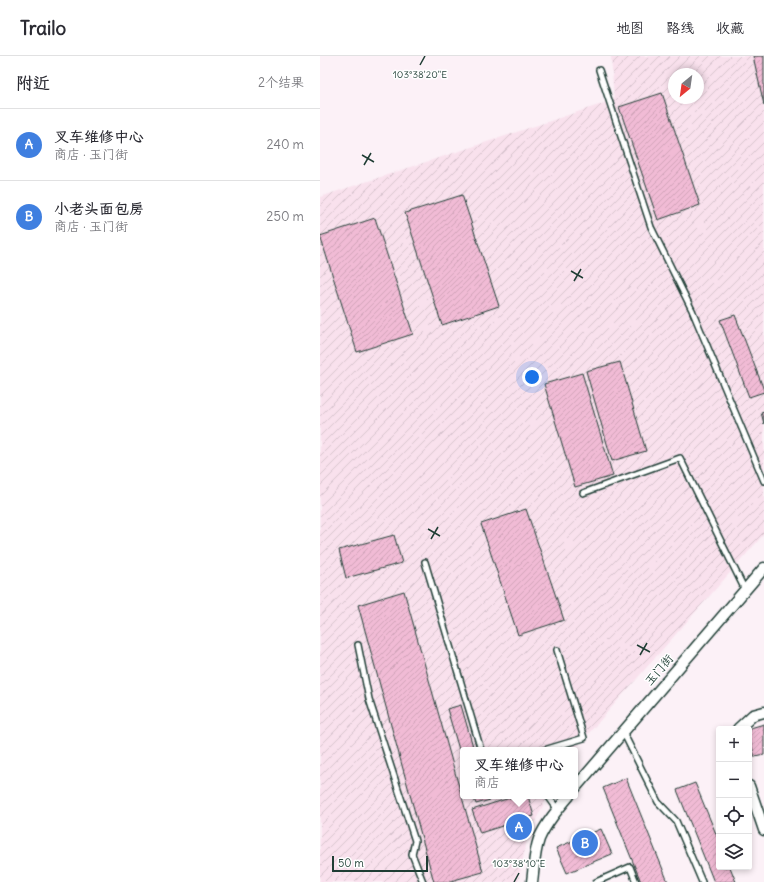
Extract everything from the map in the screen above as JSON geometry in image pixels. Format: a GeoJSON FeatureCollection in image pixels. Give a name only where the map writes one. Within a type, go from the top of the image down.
{"type":"FeatureCollection","features":[{"type":"Feature","properties":{"kind":"street","name":"玉门街"},"geometry":{"type":"LineString","coordinates":[[578,784],[764,568]]}},
{"type":"Feature","properties":{"kind":"street"},"geometry":{"type":"LineString","coordinates":[[741,726],[754,715],[764,712]]}},
{"type":"Feature","properties":{"kind":"street"},"geometry":{"type":"LineString","coordinates":[[752,795],[764,830]]}},
{"type":"Feature","properties":{"kind":"street"},"geometry":{"type":"LineString","coordinates":[[532,882],[539,839],[546,826],[567,799]]}},
{"type":"Feature","properties":{"kind":"lane"},"geometry":{"type":"LineString","coordinates":[[600,70],[651,227],[692,310],[764,481]]}},
{"type":"Feature","properties":{"kind":"lane"},"geometry":{"type":"LineString","coordinates":[[583,492],[680,458],[745,590]]}},
{"type":"Feature","properties":{"kind":"lane"},"geometry":{"type":"LineString","coordinates":[[425,562],[480,747]]}},
{"type":"Feature","properties":{"kind":"lane"},"geometry":{"type":"LineString","coordinates":[[358,645],[369,699],[415,841],[412,854],[423,882]]}},
{"type":"Feature","properties":{"kind":"lane"},"geometry":{"type":"LineString","coordinates":[[554,747],[584,738],[557,650]]}},
{"type":"Feature","properties":{"kind":"lane"},"geometry":{"type":"LineString","coordinates":[[623,732],[658,802],[676,821],[702,882]]}},
{"type":"Feature","properties":{"kind":"lane"},"geometry":{"type":"LineString","coordinates":[[550,799],[558,810]]}},
{"type":"Feature","properties":{"kind":"lane"},"geometry":{"type":"LineString","coordinates":[[596,882],[630,867],[636,882]]}},
{"type":"Feature","properties":{"kind":"shaded area"},"geometry":{"type":"Polygon","coordinates":[[[611,56],[764,56],[764,534],[577,747],[460,747],[460,799],[546,799],[528,835],[518,882],[320,882],[320,197],[614,100],[611,56]]]}},
{"type":"Feature","properties":{"kind":"building"},"geometry":{"type":"Polygon","coordinates":[[[753,56],[764,56],[764,105],[753,56]]]}},
{"type":"Feature","properties":{"kind":"building"},"geometry":{"type":"Polygon","coordinates":[[[662,93],[700,205],[658,220],[619,107],[662,93]]]}},
{"type":"Feature","properties":{"kind":"building"},"geometry":{"type":"Polygon","coordinates":[[[462,195],[499,306],[442,325],[405,213],[462,195]]]}},
{"type":"Feature","properties":{"kind":"building"},"geometry":{"type":"Polygon","coordinates":[[[375,218],[413,334],[357,352],[320,236],[375,218]]]}},
{"type":"Feature","properties":{"kind":"building"},"geometry":{"type":"Polygon","coordinates":[[[735,315],[764,390],[764,392],[749,397],[720,320],[735,315]]]}},
{"type":"Feature","properties":{"kind":"building"},"geometry":{"type":"Polygon","coordinates":[[[620,362],[646,451],[612,461],[586,371],[620,362]]]}},
{"type":"Feature","properties":{"kind":"building"},"geometry":{"type":"Polygon","coordinates":[[[582,373],[613,476],[575,487],[544,384],[582,373]]]}},
{"type":"Feature","properties":{"kind":"building"},"geometry":{"type":"Polygon","coordinates":[[[764,411],[764,424],[761,412],[764,411]]]}},
{"type":"Feature","properties":{"kind":"building"},"geometry":{"type":"Polygon","coordinates":[[[526,509],[564,620],[518,635],[481,524],[526,509]]]}},
{"type":"Feature","properties":{"kind":"building"},"geometry":{"type":"Polygon","coordinates":[[[394,535],[402,563],[346,578],[339,550],[394,535]]]}},
{"type":"Feature","properties":{"kind":"building"},"geometry":{"type":"Polygon","coordinates":[[[404,591],[460,790],[460,799],[462,799],[483,872],[447,882],[434,882],[358,605],[404,591]]]}},
{"type":"Feature","properties":{"kind":"building"},"geometry":{"type":"Polygon","coordinates":[[[461,705],[473,747],[460,747],[460,753],[447,709],[461,705]]]}},
{"type":"Feature","properties":{"kind":"building"},"geometry":{"type":"Polygon","coordinates":[[[764,724],[764,755],[755,757],[752,747],[752,728],[764,724]]]}},
{"type":"Feature","properties":{"kind":"building"},"geometry":{"type":"Polygon","coordinates":[[[626,778],[668,882],[641,882],[603,788],[626,778]]]}},
{"type":"Feature","properties":{"kind":"building"},"geometry":{"type":"Polygon","coordinates":[[[695,783],[716,834],[716,870],[731,870],[736,882],[714,882],[677,790],[695,783]]]}},
{"type":"Feature","properties":{"kind":"building"},"geometry":{"type":"Polygon","coordinates":[[[474,799],[490,799],[490,800],[476,804],[474,799]]]}},
{"type":"Feature","properties":{"kind":"building"},"geometry":{"type":"Polygon","coordinates":[[[507,799],[529,799],[534,816],[480,833],[472,810],[507,799]]]}},
{"type":"Feature","properties":{"kind":"building"},"geometry":{"type":"Polygon","coordinates":[[[601,829],[612,854],[567,873],[556,848],[601,829]]]}},
{"type":"Feature","properties":{"kind":"place","name":"叉车维修中心"},"geometry":{"type":"Point","coordinates":[519,827]}},
{"type":"Feature","properties":{"kind":"place","name":"小老头面包房"},"geometry":{"type":"Point","coordinates":[585,843]}}]}
